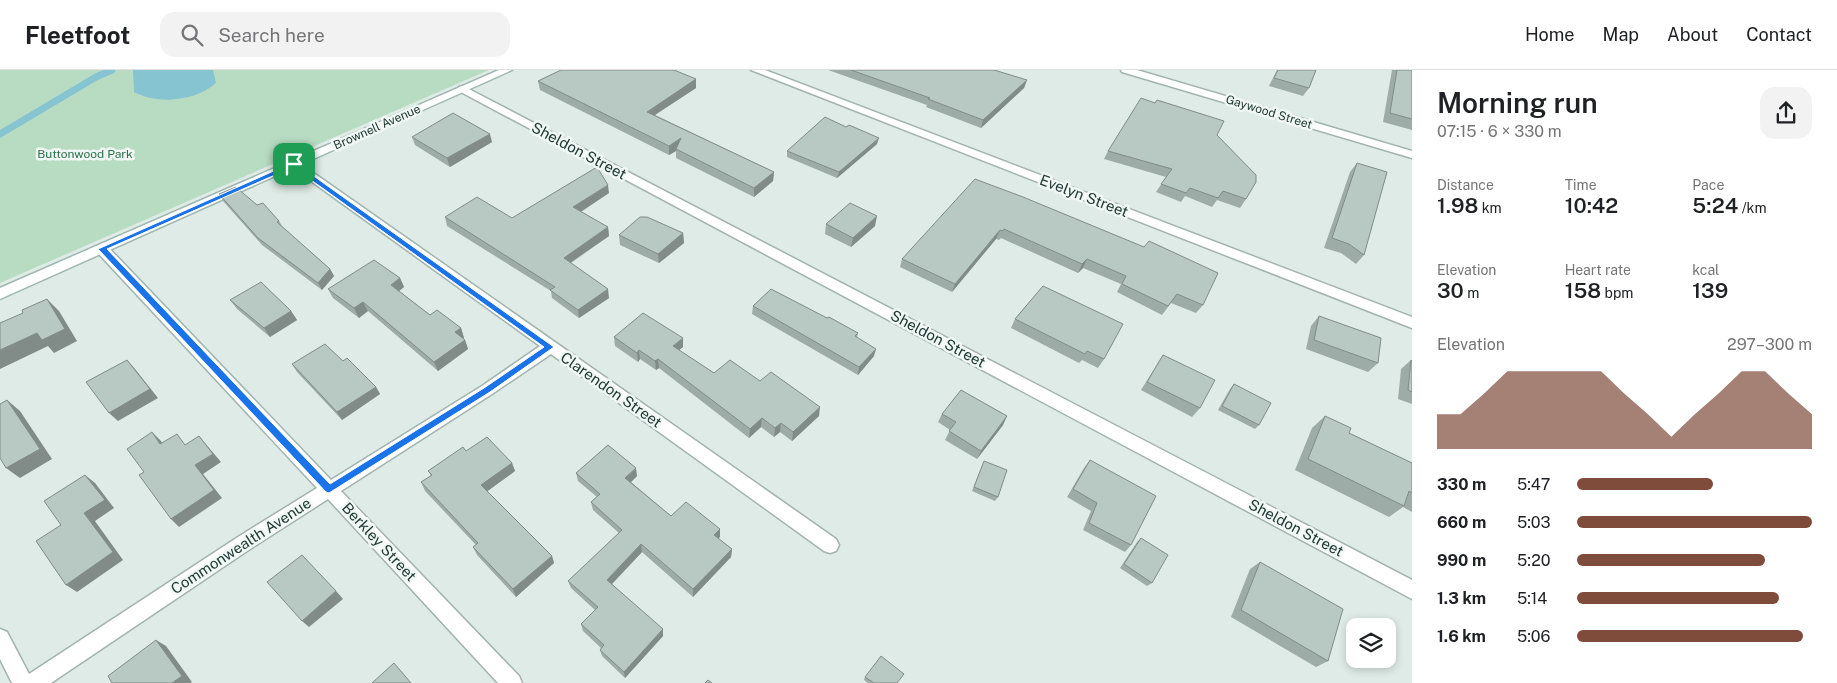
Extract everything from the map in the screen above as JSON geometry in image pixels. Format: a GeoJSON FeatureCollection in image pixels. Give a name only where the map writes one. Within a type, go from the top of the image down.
{"type":"FeatureCollection","features":[{"type":"Feature","properties":{"kind":"street","name":"Brownell Avenue"},"geometry":{"type":"LineString","coordinates":[[0,294],[507,70]]}},
{"type":"Feature","properties":{"kind":"street","name":"Evelyn Street"},"geometry":{"type":"LineString","coordinates":[[756,70],[1412,323]]}},
{"type":"Feature","properties":{"kind":"street","name":"Gaywood Street"},"geometry":{"type":"LineString","coordinates":[[1126,70],[1412,155]]}},
{"type":"Feature","properties":{"kind":"street","name":"Sheldon Street"},"geometry":{"type":"LineString","coordinates":[[463,89],[1412,590]]}},
{"type":"Feature","properties":{"kind":"street","name":"Clarendon Street"},"geometry":{"type":"LineString","coordinates":[[294,164],[830,545]]}},
{"type":"Feature","properties":{"kind":"street","name":"Berkley Street"},"geometry":{"type":"LineString","coordinates":[[102,249],[512,683]]}},
{"type":"Feature","properties":{"kind":"street","name":"Commonwealth Avenue"},"geometry":{"type":"LineString","coordinates":[[34,683],[329,489],[487,390],[550,347]]}},
{"type":"Feature","properties":{"kind":"street"},"geometry":{"type":"LineString","coordinates":[[0,639],[22,683]]}},
{"type":"Feature","properties":{"kind":"green space","name":"Buttonwood Park"},"geometry":{"type":"Polygon","coordinates":[[[0,70],[489,70],[0,283],[0,70]]]}},
{"type":"Feature","properties":{"kind":"water"},"geometry":{"type":"Polygon","coordinates":[[[133,70],[213,70],[216,83],[198,94],[188,97],[165,100],[154,99],[134,92],[133,70]]]}},
{"type":"Feature","properties":{"kind":"building"},"geometry":{"type":"Polygon","coordinates":[[[561,70],[674,70],[696,79],[647,112],[774,172],[754,188],[676,149],[681,138],[669,146],[538,81],[561,70]]]}},
{"type":"Feature","properties":{"kind":"building"},"geometry":{"type":"Polygon","coordinates":[[[851,70],[994,70],[1027,80],[983,120],[928,99],[930,98],[851,70]]]}},
{"type":"Feature","properties":{"kind":"building"},"geometry":{"type":"Polygon","coordinates":[[[1278,70],[1316,70],[1309,88],[1274,78],[1278,70]]]}},
{"type":"Feature","properties":{"kind":"building"},"geometry":{"type":"Polygon","coordinates":[[[1397,70],[1412,70],[1412,119],[1390,113],[1397,70]]]}},
{"type":"Feature","properties":{"kind":"building"},"geometry":{"type":"Polygon","coordinates":[[[1141,98],[1155,103],[1157,100],[1224,121],[1217,135],[1256,175],[1256,182],[1246,199],[1223,191],[1218,198],[1190,188],[1186,193],[1161,184],[1172,169],[1108,151],[1141,98]]]}},
{"type":"Feature","properties":{"kind":"building"},"geometry":{"type":"Polygon","coordinates":[[[453,113],[490,134],[447,158],[412,137],[453,113]]]}},
{"type":"Feature","properties":{"kind":"building"},"geometry":{"type":"Polygon","coordinates":[[[825,117],[846,127],[849,125],[879,138],[839,172],[787,151],[825,117]]]}},
{"type":"Feature","properties":{"kind":"building"},"geometry":{"type":"Polygon","coordinates":[[[1357,163],[1387,172],[1364,255],[1349,244],[1332,238],[1357,163]]]}},
{"type":"Feature","properties":{"kind":"building"},"geometry":{"type":"Polygon","coordinates":[[[597,167],[608,185],[573,207],[608,227],[564,258],[608,289],[578,310],[550,290],[555,287],[445,217],[477,197],[512,218],[597,167]]]}},
{"type":"Feature","properties":{"kind":"building"},"geometry":{"type":"Polygon","coordinates":[[[975,179],[1144,247],[1149,241],[1218,273],[1203,305],[1177,294],[1168,306],[1122,284],[1126,276],[1087,259],[1082,264],[1004,229],[1003,231],[1000,230],[955,284],[902,259],[975,179]]]}},
{"type":"Feature","properties":{"kind":"building"},"geometry":{"type":"Polygon","coordinates":[[[236,187],[257,205],[263,203],[279,221],[277,222],[330,269],[318,283],[258,238],[219,194],[236,187]]]}},
{"type":"Feature","properties":{"kind":"building"},"geometry":{"type":"Polygon","coordinates":[[[850,203],[877,216],[853,238],[826,224],[850,203]]]}},
{"type":"Feature","properties":{"kind":"building"},"geometry":{"type":"Polygon","coordinates":[[[640,217],[647,217],[683,233],[658,254],[619,235],[640,217]]]}},
{"type":"Feature","properties":{"kind":"building"},"geometry":{"type":"Polygon","coordinates":[[[374,260],[400,278],[391,285],[430,315],[437,310],[461,328],[455,332],[465,340],[434,362],[363,302],[354,308],[328,289],[374,260]]]}},
{"type":"Feature","properties":{"kind":"building"},"geometry":{"type":"Polygon","coordinates":[[[261,282],[291,311],[264,328],[230,300],[261,282]]]}},
{"type":"Feature","properties":{"kind":"building"},"geometry":{"type":"Polygon","coordinates":[[[1043,286],[1123,324],[1104,359],[1087,351],[1085,354],[1015,319],[1043,286]]]}},
{"type":"Feature","properties":{"kind":"building"},"geometry":{"type":"Polygon","coordinates":[[[771,289],[858,333],[855,336],[876,349],[859,367],[753,306],[771,289]]]}},
{"type":"Feature","properties":{"kind":"building"},"geometry":{"type":"Polygon","coordinates":[[[47,299],[65,329],[42,340],[37,333],[0,350],[0,323],[23,313],[22,310],[47,299]]]}},
{"type":"Feature","properties":{"kind":"building"},"geometry":{"type":"Polygon","coordinates":[[[643,313],[683,338],[673,346],[714,373],[730,360],[760,381],[771,372],[820,407],[793,432],[781,423],[775,428],[762,418],[750,429],[658,359],[655,361],[639,350],[637,353],[614,337],[643,313]]]}},
{"type":"Feature","properties":{"kind":"building"},"geometry":{"type":"Polygon","coordinates":[[[1319,316],[1381,338],[1378,363],[1314,340],[1319,316]]]}},
{"type":"Feature","properties":{"kind":"building"},"geometry":{"type":"Polygon","coordinates":[[[325,344],[343,361],[347,358],[376,387],[337,412],[292,364],[325,344]]]}},
{"type":"Feature","properties":{"kind":"building"},"geometry":{"type":"Polygon","coordinates":[[[1163,355],[1215,380],[1200,408],[1147,382],[1163,355]]]}},
{"type":"Feature","properties":{"kind":"building"},"geometry":{"type":"Polygon","coordinates":[[[127,360],[150,389],[109,413],[86,382],[127,360]]]}},
{"type":"Feature","properties":{"kind":"building"},"geometry":{"type":"Polygon","coordinates":[[[1412,361],[1412,392],[1408,390],[1412,361]]]}},
{"type":"Feature","properties":{"kind":"building"},"geometry":{"type":"Polygon","coordinates":[[[1234,384],[1271,403],[1259,425],[1222,406],[1234,384]]]}},
{"type":"Feature","properties":{"kind":"building"},"geometry":{"type":"Polygon","coordinates":[[[961,390],[1007,416],[981,451],[949,431],[956,422],[942,414],[961,390]]]}},
{"type":"Feature","properties":{"kind":"building"},"geometry":{"type":"Polygon","coordinates":[[[7,400],[40,449],[6,468],[0,458],[0,404],[7,400]]]}},
{"type":"Feature","properties":{"kind":"building"},"geometry":{"type":"Polygon","coordinates":[[[1325,416],[1351,428],[1349,433],[1412,463],[1412,493],[1409,491],[1404,506],[1308,459],[1325,416]]]}},
{"type":"Feature","properties":{"kind":"building"},"geometry":{"type":"Polygon","coordinates":[[[152,432],[160,444],[177,434],[185,445],[199,436],[213,454],[195,465],[214,490],[171,519],[139,475],[144,472],[127,449],[152,432]]]}},
{"type":"Feature","properties":{"kind":"building"},"geometry":{"type":"Polygon","coordinates":[[[487,437],[512,463],[481,485],[552,556],[513,589],[473,547],[478,543],[421,482],[432,475],[428,471],[463,447],[466,451],[487,437]]]}},
{"type":"Feature","properties":{"kind":"building"},"geometry":{"type":"Polygon","coordinates":[[[608,445],[636,468],[625,478],[671,516],[686,502],[720,529],[714,535],[732,549],[693,589],[641,544],[607,580],[663,629],[624,672],[600,650],[604,645],[581,624],[598,607],[568,581],[622,530],[591,502],[600,494],[576,473],[608,445]]]}},
{"type":"Feature","properties":{"kind":"building"},"geometry":{"type":"Polygon","coordinates":[[[1090,460],[1156,496],[1131,545],[1089,523],[1097,503],[1073,489],[1090,460]]]}},
{"type":"Feature","properties":{"kind":"building"},"geometry":{"type":"Polygon","coordinates":[[[984,461],[1007,470],[998,497],[974,487],[984,461]]]}},
{"type":"Feature","properties":{"kind":"building"},"geometry":{"type":"Polygon","coordinates":[[[85,475],[105,500],[84,513],[113,552],[66,585],[36,541],[61,525],[44,501],[85,475]]]}},
{"type":"Feature","properties":{"kind":"building"},"geometry":{"type":"Polygon","coordinates":[[[1141,538],[1168,555],[1152,583],[1124,564],[1141,538]]]}},
{"type":"Feature","properties":{"kind":"building"},"geometry":{"type":"Polygon","coordinates":[[[302,555],[336,591],[302,621],[267,582],[302,555]]]}},
{"type":"Feature","properties":{"kind":"building"},"geometry":{"type":"Polygon","coordinates":[[[1260,562],[1343,609],[1328,661],[1241,610],[1260,562]]]}},
{"type":"Feature","properties":{"kind":"building"},"geometry":{"type":"Polygon","coordinates":[[[156,640],[182,676],[172,683],[112,683],[108,676],[156,640]]]}},
{"type":"Feature","properties":{"kind":"building"},"geometry":{"type":"Polygon","coordinates":[[[881,656],[904,674],[897,683],[874,683],[865,677],[881,656]]]}},
{"type":"Feature","properties":{"kind":"building"},"geometry":{"type":"Polygon","coordinates":[[[394,663],[411,683],[372,683],[394,663]]]}},
{"type":"Feature","properties":{"kind":"waterway"},"geometry":{"type":"LineString","coordinates":[[0,134],[96,77],[112,70]]}},
{"type":"Feature","properties":{"kind":"route"},"geometry":{"type":"LineString","coordinates":[[294,164],[550,347],[487,390],[329,489],[102,249],[294,164]]}}]}
